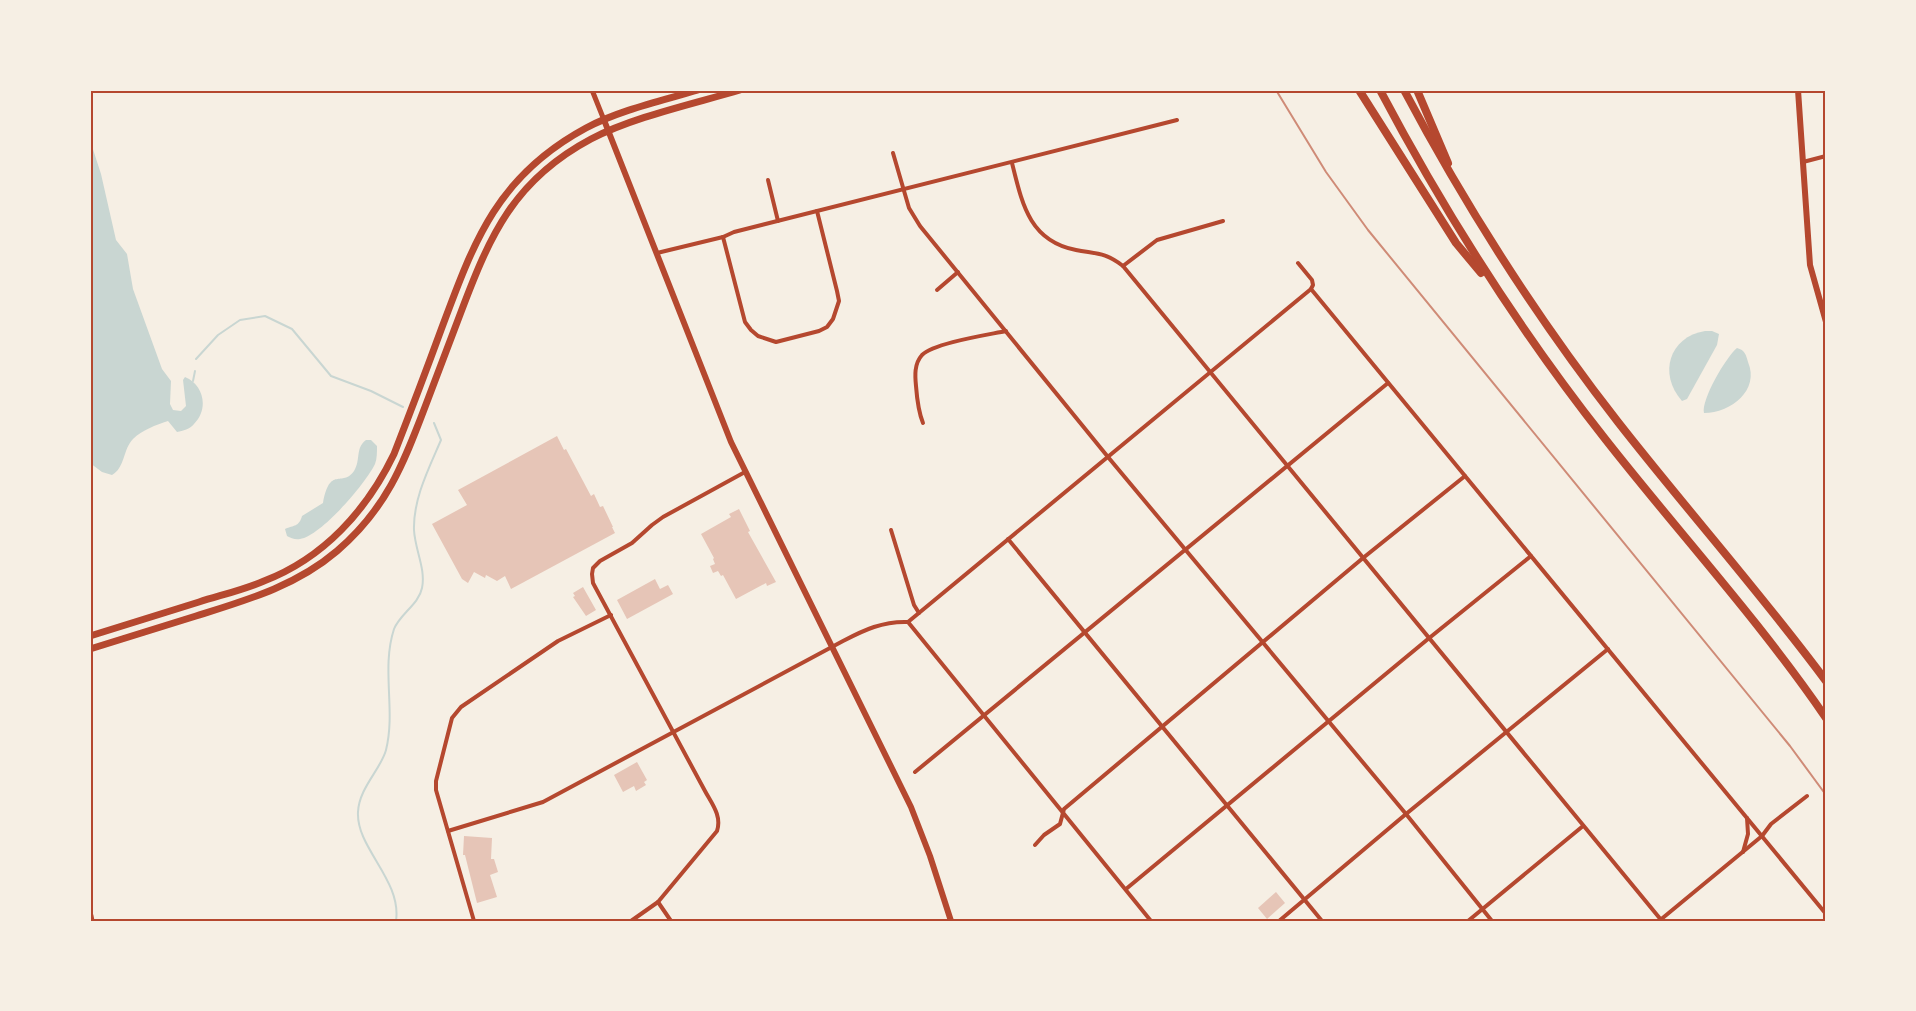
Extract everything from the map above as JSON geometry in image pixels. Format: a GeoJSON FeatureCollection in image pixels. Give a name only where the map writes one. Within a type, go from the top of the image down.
{"type":"FeatureCollection","features":[{"type":"Feature","properties":{"kind":"highway"},"geometry":{"type":"LineString","coordinates":[[1359,90],[1456,243],[1503,299]]}},
{"type":"Feature","properties":{"kind":"highway"},"geometry":{"type":"LineString","coordinates":[[1380,90],[1449,213],[1503,299],[1592,423],[1744,609],[1826,718]]}},
{"type":"Feature","properties":{"kind":"highway"},"geometry":{"type":"LineString","coordinates":[[1404,90],[1460,192],[1514,277],[1584,378],[1752,585],[1826,681]]}},
{"type":"Feature","properties":{"kind":"highway"},"geometry":{"type":"LineString","coordinates":[[1417,90],[1460,192]]}},
{"type":"Feature","properties":{"kind":"main road"},"geometry":{"type":"LineString","coordinates":[[90,636],[265,581],[304,561],[343,529],[378,486],[394,454],[474,244],[511,188],[534,164],[565,141],[604,120],[698,90]]}},
{"type":"Feature","properties":{"kind":"main road"},"geometry":{"type":"LineString","coordinates":[[90,649],[267,593],[310,571],[345,544],[383,500],[404,463],[478,268],[500,223],[522,194],[552,164],[592,138],[740,90]]}},
{"type":"Feature","properties":{"kind":"main road"},"geometry":{"type":"LineString","coordinates":[[1798,90],[1810,265],[1826,322]]}},
{"type":"Feature","properties":{"kind":"main road"},"geometry":{"type":"LineString","coordinates":[[604,120],[717,408],[745,472],[911,807],[951,921]]}},
{"type":"Feature","properties":{"kind":"main road"},"geometry":{"type":"LineString","coordinates":[[90,916],[92,921]]}},
{"type":"Feature","properties":{"kind":"street"},"geometry":{"type":"LineString","coordinates":[[592,90],[604,120]]}},
{"type":"Feature","properties":{"kind":"street"},"geometry":{"type":"LineString","coordinates":[[656,254],[1177,120]]}},
{"type":"Feature","properties":{"kind":"street"},"geometry":{"type":"LineString","coordinates":[[893,153],[909,208],[920,226],[1492,921]]}},
{"type":"Feature","properties":{"kind":"street"},"geometry":{"type":"LineString","coordinates":[[1802,162],[1826,156]]}},
{"type":"Feature","properties":{"kind":"street"},"geometry":{"type":"LineString","coordinates":[[1012,163],[1024,210],[1040,231],[1062,246],[1079,251],[1097,252],[1114,259],[1123,266],[1661,921],[1762,836],[1771,824],[1807,796]]}},
{"type":"Feature","properties":{"kind":"street"},"geometry":{"type":"LineString","coordinates":[[768,180],[778,221]]}},
{"type":"Feature","properties":{"kind":"street"},"geometry":{"type":"LineString","coordinates":[[723,237],[745,322],[751,330],[767,340],[776,342],[797,338],[827,327],[837,310],[837,291],[817,211]]}},
{"type":"Feature","properties":{"kind":"street"},"geometry":{"type":"LineString","coordinates":[[1123,266],[1156,240],[1223,221]]}},
{"type":"Feature","properties":{"kind":"street"},"geometry":{"type":"LineString","coordinates":[[448,831],[543,802],[874,626],[908,622],[1311,289],[1312,280],[1298,262]]}},
{"type":"Feature","properties":{"kind":"street"},"geometry":{"type":"LineString","coordinates":[[937,290],[958,272]]}},
{"type":"Feature","properties":{"kind":"street"},"geometry":{"type":"LineString","coordinates":[[1311,289],[1826,914]]}},
{"type":"Feature","properties":{"kind":"street"},"geometry":{"type":"LineString","coordinates":[[923,423],[917,400],[915,376],[916,367],[923,354],[950,343],[1006,331]]}},
{"type":"Feature","properties":{"kind":"street"},"geometry":{"type":"LineString","coordinates":[[915,772],[1388,383]]}},
{"type":"Feature","properties":{"kind":"street"},"geometry":{"type":"LineString","coordinates":[[631,921],[668,892],[717,831],[720,823],[674,732],[593,583],[592,574],[600,561],[632,543],[663,517],[745,472]]}},
{"type":"Feature","properties":{"kind":"street"},"geometry":{"type":"LineString","coordinates":[[1035,844],[1060,824],[1064,809],[1363,558],[1465,476]]}},
{"type":"Feature","properties":{"kind":"street"},"geometry":{"type":"LineString","coordinates":[[891,530],[914,605],[919,613]]}},
{"type":"Feature","properties":{"kind":"street"},"geometry":{"type":"LineString","coordinates":[[1008,539],[1322,921]]}},
{"type":"Feature","properties":{"kind":"street"},"geometry":{"type":"LineString","coordinates":[[1126,890],[1531,556]]}},
{"type":"Feature","properties":{"kind":"street"},"geometry":{"type":"LineString","coordinates":[[474,921],[437,796],[436,781],[452,718],[461,706],[558,641],[611,615]]}},
{"type":"Feature","properties":{"kind":"street"},"geometry":{"type":"LineString","coordinates":[[908,622],[1151,921]]}},
{"type":"Feature","properties":{"kind":"street"},"geometry":{"type":"LineString","coordinates":[[1279,921],[1495,740],[1507,733],[1608,649]]}},
{"type":"Feature","properties":{"kind":"street"},"geometry":{"type":"LineString","coordinates":[[1743,852],[1748,834],[1747,817]]}},
{"type":"Feature","properties":{"kind":"street"},"geometry":{"type":"LineString","coordinates":[[1468,921],[1583,826]]}},
{"type":"Feature","properties":{"kind":"street"},"geometry":{"type":"LineString","coordinates":[[658,902],[671,921]]}},
{"type":"Feature","properties":{"kind":"shaded area"},"geometry":{"type":"Polygon","coordinates":[[[90,140],[101,174],[116,240],[127,254],[133,289],[162,369],[171,381],[170,404],[173,410],[181,411],[186,406],[183,380],[185,377],[197,386],[203,405],[199,418],[186,430],[177,432],[168,421],[149,428],[137,436],[130,443],[119,468],[112,475],[102,472],[90,463],[90,140]]]}},
{"type":"Feature","properties":{"kind":"shaded area"},"geometry":{"type":"Polygon","coordinates":[[[1705,331],[1719,334],[1717,345],[1687,399],[1682,401],[1670,380],[1671,358],[1683,341],[1705,331]]]}},
{"type":"Feature","properties":{"kind":"shaded area"},"geometry":{"type":"Polygon","coordinates":[[[1737,348],[1745,353],[1751,372],[1746,390],[1741,398],[1724,409],[1704,413],[1706,399],[1715,379],[1737,348]]]}},
{"type":"Feature","properties":{"kind":"shaded area"},"geometry":{"type":"Polygon","coordinates":[[[366,440],[371,440],[377,446],[376,462],[353,495],[331,519],[309,536],[293,539],[287,536],[285,529],[298,524],[302,516],[323,503],[329,484],[337,479],[350,476],[357,463],[360,447],[366,440]]]}},
{"type":"Feature","properties":{"kind":"building"},"geometry":{"type":"Polygon","coordinates":[[[557,436],[591,496],[594,494],[600,507],[603,506],[615,533],[511,589],[505,576],[497,581],[474,572],[468,583],[462,579],[432,524],[467,505],[458,490],[557,436]]]}},
{"type":"Feature","properties":{"kind":"building"},"geometry":{"type":"Polygon","coordinates":[[[739,509],[750,531],[748,532],[776,582],[767,586],[766,583],[736,599],[723,575],[721,576],[718,571],[713,573],[710,566],[715,564],[714,558],[701,534],[731,517],[729,514],[739,509]]]}},
{"type":"Feature","properties":{"kind":"building"},"geometry":{"type":"Polygon","coordinates":[[[655,579],[660,589],[668,585],[673,594],[627,619],[617,600],[655,579]]]}},
{"type":"Feature","properties":{"kind":"building"},"geometry":{"type":"Polygon","coordinates":[[[583,587],[596,610],[586,616],[573,597],[575,596],[573,593],[583,587]]]}},
{"type":"Feature","properties":{"kind":"building"},"geometry":{"type":"Polygon","coordinates":[[[637,762],[647,780],[644,782],[646,785],[636,791],[634,786],[623,792],[614,775],[637,762]]]}},
{"type":"Feature","properties":{"kind":"building"},"geometry":{"type":"Polygon","coordinates":[[[464,836],[492,838],[491,859],[494,859],[498,872],[490,875],[497,897],[477,903],[465,855],[463,855],[464,836]]]}},
{"type":"Feature","properties":{"kind":"building"},"geometry":{"type":"Polygon","coordinates":[[[1276,892],[1285,903],[1267,919],[1258,908],[1276,892]]]}},
{"type":"Feature","properties":{"kind":"waterway"},"geometry":{"type":"LineString","coordinates":[[196,359],[218,335],[240,320],[265,316],[292,329],[331,376],[371,391],[403,407]]}},
{"type":"Feature","properties":{"kind":"waterway"},"geometry":{"type":"LineString","coordinates":[[193,381],[195,371]]}},
{"type":"Feature","properties":{"kind":"waterway"},"geometry":{"type":"LineString","coordinates":[[396,921],[396,906],[392,892],[364,838],[359,825],[358,812],[362,795],[386,750],[389,735],[388,674],[390,644],[394,629],[417,599],[422,588],[423,574],[415,537],[414,518],[423,484],[441,440],[434,423]]}},
{"type":"Feature","properties":{"kind":"railway"},"geometry":{"type":"LineString","coordinates":[[1276,90],[1326,172],[1368,230],[1790,746],[1826,795]]}}]}
